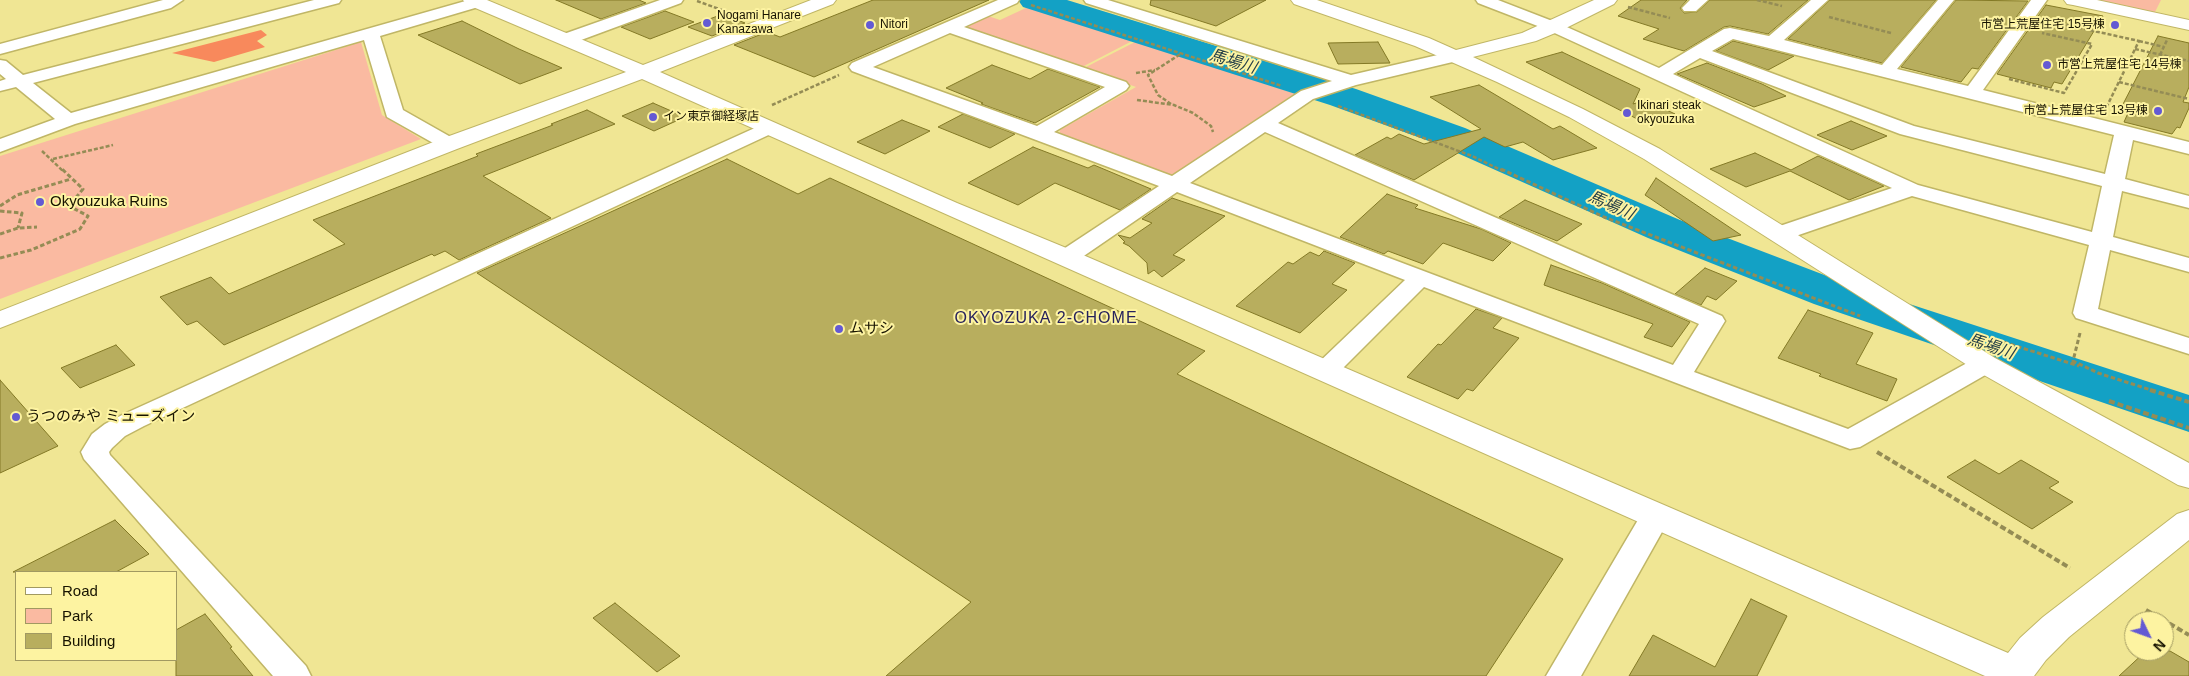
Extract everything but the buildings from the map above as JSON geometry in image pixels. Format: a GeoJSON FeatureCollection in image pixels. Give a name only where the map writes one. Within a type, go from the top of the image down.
{"type":"FeatureCollection","features":[{"type":"Feature","properties":{"kind":"street"},"geometry":{"type":"LineString","coordinates":[[0,49],[165,5],[175,0]]}},
{"type":"Feature","properties":{"kind":"street"},"geometry":{"type":"LineString","coordinates":[[0,86],[333,0]]}},
{"type":"Feature","properties":{"kind":"street"},"geometry":{"type":"LineString","coordinates":[[566,39],[675,0]]}},
{"type":"Feature","properties":{"kind":"street"},"geometry":{"type":"LineString","coordinates":[[0,320],[449,144],[827,0]]}},
{"type":"Feature","properties":{"kind":"street"},"geometry":{"type":"LineString","coordinates":[[1092,0],[1350,81]]}},
{"type":"Feature","properties":{"kind":"street"},"geometry":{"type":"LineString","coordinates":[[1300,0],[1373,24],[1454,56],[1568,109],[1643,149],[1954,345],[1989,351],[2062,408],[2189,476]]}},
{"type":"Feature","properties":{"kind":"street"},"geometry":{"type":"LineString","coordinates":[[1484,0],[1554,27],[1911,189],[2189,265]]}},
{"type":"Feature","properties":{"kind":"street"},"geometry":{"type":"LineString","coordinates":[[1067,257],[1309,94],[1350,81],[1501,45],[1554,27],[1608,0]]}},
{"type":"Feature","properties":{"kind":"street"},"geometry":{"type":"LineString","coordinates":[[1886,71],[1946,0]]}},
{"type":"Feature","properties":{"kind":"street"},"geometry":{"type":"LineString","coordinates":[[1972,93],[2039,0]]}},
{"type":"Feature","properties":{"kind":"street"},"geometry":{"type":"LineString","coordinates":[[2073,0],[2186,25]]}},
{"type":"Feature","properties":{"kind":"street"},"geometry":{"type":"LineString","coordinates":[[0,146],[68,120],[371,34],[475,1],[642,72],[769,117],[949,208],[1067,257],[2013,674],[2033,648],[2056,627],[2104,587],[2189,522]]}},
{"type":"Feature","properties":{"kind":"street"},"geometry":{"type":"LineString","coordinates":[[858,67],[949,27],[1017,1]]}},
{"type":"Feature","properties":{"kind":"street"},"geometry":{"type":"LineString","coordinates":[[1772,42],[1813,6]]}},
{"type":"Feature","properties":{"kind":"street"},"geometry":{"type":"LineString","coordinates":[[949,27],[1120,86],[1039,133]]}},
{"type":"Feature","properties":{"kind":"street"},"geometry":{"type":"LineString","coordinates":[[1660,75],[1730,33],[2189,148]]}},
{"type":"Feature","properties":{"kind":"street"},"geometry":{"type":"LineString","coordinates":[[371,34],[394,112],[449,144]]}},
{"type":"Feature","properties":{"kind":"street"},"geometry":{"type":"LineString","coordinates":[[1699,52],[1907,130],[2189,202]]}},
{"type":"Feature","properties":{"kind":"street"},"geometry":{"type":"LineString","coordinates":[[0,65],[68,120]]}},
{"type":"Feature","properties":{"kind":"street"},"geometry":{"type":"LineString","coordinates":[[858,67],[1039,133],[1850,440],[1989,351]]}},
{"type":"Feature","properties":{"kind":"street"},"geometry":{"type":"LineString","coordinates":[[294,676],[98,459],[95,452],[102,441],[115,430],[142,416],[769,117]]}},
{"type":"Feature","properties":{"kind":"street"},"geometry":{"type":"LineString","coordinates":[[1264,124],[1713,321],[1679,376]]}},
{"type":"Feature","properties":{"kind":"street"},"geometry":{"type":"LineString","coordinates":[[2125,131],[2112,183],[2085,314],[2189,346]]}},
{"type":"Feature","properties":{"kind":"street"},"geometry":{"type":"LineString","coordinates":[[1779,234],[1911,189]]}},
{"type":"Feature","properties":{"kind":"street"},"geometry":{"type":"LineString","coordinates":[[1325,371],[1420,278]]}},
{"type":"Feature","properties":{"kind":"street"},"geometry":{"type":"LineString","coordinates":[[1563,676],[1656,516]]}},
{"type":"Feature","properties":{"kind":"path"},"geometry":{"type":"LineString","coordinates":[[694,0],[764,24]]}},
{"type":"Feature","properties":{"kind":"path"},"geometry":{"type":"LineString","coordinates":[[1757,0],[1813,6],[1914,38]]}},
{"type":"Feature","properties":{"kind":"path"},"geometry":{"type":"LineString","coordinates":[[1017,1],[1309,94],[1463,153],[1604,217],[1790,291],[1863,317]]}},
{"type":"Feature","properties":{"kind":"path"},"geometry":{"type":"LineString","coordinates":[[2053,15],[2049,21],[2164,47]]}},
{"type":"Feature","properties":{"kind":"path"},"geometry":{"type":"LineString","coordinates":[[1986,73],[2064,93],[2092,44],[2038,32]]}},
{"type":"Feature","properties":{"kind":"path"},"geometry":{"type":"LineString","coordinates":[[2105,111],[2139,41]]}},
{"type":"Feature","properties":{"kind":"path"},"geometry":{"type":"LineString","coordinates":[[2135,49],[2189,62]]}},
{"type":"Feature","properties":{"kind":"path"},"geometry":{"type":"LineString","coordinates":[[1174,106],[1158,95],[1148,75],[1182,53]]}},
{"type":"Feature","properties":{"kind":"path"},"geometry":{"type":"LineString","coordinates":[[769,117],[858,67]]}},
{"type":"Feature","properties":{"kind":"path"},"geometry":{"type":"LineString","coordinates":[[2119,82],[2189,99]]}},
{"type":"Feature","properties":{"kind":"path"},"geometry":{"type":"LineString","coordinates":[[1102,96],[1174,106],[1193,112],[1211,126],[1214,134],[1202,154],[1200,168]]}},
{"type":"Feature","properties":{"kind":"path"},"geometry":{"type":"LineString","coordinates":[[52,160],[113,145]]}},
{"type":"Feature","properties":{"kind":"path"},"geometry":{"type":"LineString","coordinates":[[0,258],[31,250],[80,229],[88,216],[69,206],[83,189],[38,148]]}},
{"type":"Feature","properties":{"kind":"path"},"geometry":{"type":"LineString","coordinates":[[0,206],[17,195],[72,179]]}},
{"type":"Feature","properties":{"kind":"path"},"geometry":{"type":"LineString","coordinates":[[0,211],[22,213],[18,228]]}},
{"type":"Feature","properties":{"kind":"path"},"geometry":{"type":"LineString","coordinates":[[0,234],[18,228],[37,227]]}},
{"type":"Feature","properties":{"kind":"path"},"geometry":{"type":"LineString","coordinates":[[2085,314],[2073,361],[2098,373],[2189,402]]}},
{"type":"Feature","properties":{"kind":"path"},"geometry":{"type":"LineString","coordinates":[[1989,351],[2063,362],[2087,368]]}},
{"type":"Feature","properties":{"kind":"path"},"geometry":{"type":"LineString","coordinates":[[2107,400],[2189,428]]}},
{"type":"Feature","properties":{"kind":"path"},"geometry":{"type":"LineString","coordinates":[[1854,438],[2070,568]]}},
{"type":"Feature","properties":{"kind":"path"},"geometry":{"type":"LineString","coordinates":[[2146,610],[2189,635]]}},
{"type":"Feature","properties":{"kind":"green space"},"geometry":{"type":"Polygon","coordinates":[[[2089,0],[2161,0],[2154,14],[2089,0]]]}},
{"type":"Feature","properties":{"kind":"green space"},"geometry":{"type":"Polygon","coordinates":[[[1028,7],[1134,40],[1082,67],[968,29],[967,24],[985,15],[1000,20],[1028,7]]]}},
{"type":"Feature","properties":{"kind":"green space"},"geometry":{"type":"Polygon","coordinates":[[[1137,41],[1296,94],[1172,179],[1060,136],[1060,130],[1136,87],[1084,68],[1137,41]]]}},
{"type":"Feature","properties":{"kind":"green space"},"geometry":{"type":"Polygon","coordinates":[[[361,42],[382,115],[421,139],[0,299],[0,156],[361,42]]]}},
{"type":"Feature","properties":{"kind":"shaded area"},"geometry":{"type":"Polygon","coordinates":[[[261,30],[267,35],[257,41],[265,47],[214,62],[172,53],[261,30]]]}},
{"type":"Feature","properties":{"kind":"waterway","name":"馬場川"},"geometry":{"type":"LineString","coordinates":[[1034,0],[1343,97],[1451,136],[1664,229],[1831,294],[2189,414]]}},
{"type":"Feature","properties":{"kind":"place","name":"Nogami Hanare Kanazawa"},"geometry":{"type":"Point","coordinates":[707,23]}},
{"type":"Feature","properties":{"kind":"place","name":"Nitori"},"geometry":{"type":"Point","coordinates":[870,25]}},
{"type":"Feature","properties":{"kind":"place","name":"市営上荒屋住宅 15号棟"},"geometry":{"type":"Point","coordinates":[2115,25]}},
{"type":"Feature","properties":{"kind":"place","name":"市営上荒屋住宅 14号棟"},"geometry":{"type":"Point","coordinates":[2047,65]}},
{"type":"Feature","properties":{"kind":"place","name":"市営上荒屋住宅 13号棟"},"geometry":{"type":"Point","coordinates":[2158,111]}},
{"type":"Feature","properties":{"kind":"place","name":"Ikinari steak okyouzuka"},"geometry":{"type":"Point","coordinates":[1627,113]}},
{"type":"Feature","properties":{"kind":"place","name":"イン東京御経塚店"},"geometry":{"type":"Point","coordinates":[653,117]}},
{"type":"Feature","properties":{"kind":"place","name":"Okyouzuka Ruins"},"geometry":{"type":"Point","coordinates":[40,202]}},
{"type":"Feature","properties":{"kind":"place","name":"ムサシ"},"geometry":{"type":"Point","coordinates":[839,329]}},
{"type":"Feature","properties":{"kind":"place","name":"うつのみや ミューズイン"},"geometry":{"type":"Point","coordinates":[16,417]}},
{"type":"Feature","properties":{"kind":"district","name":"OKYOZUKA 2-CHOME"},"geometry":{"type":"Point","coordinates":[1046,319]}}]}
